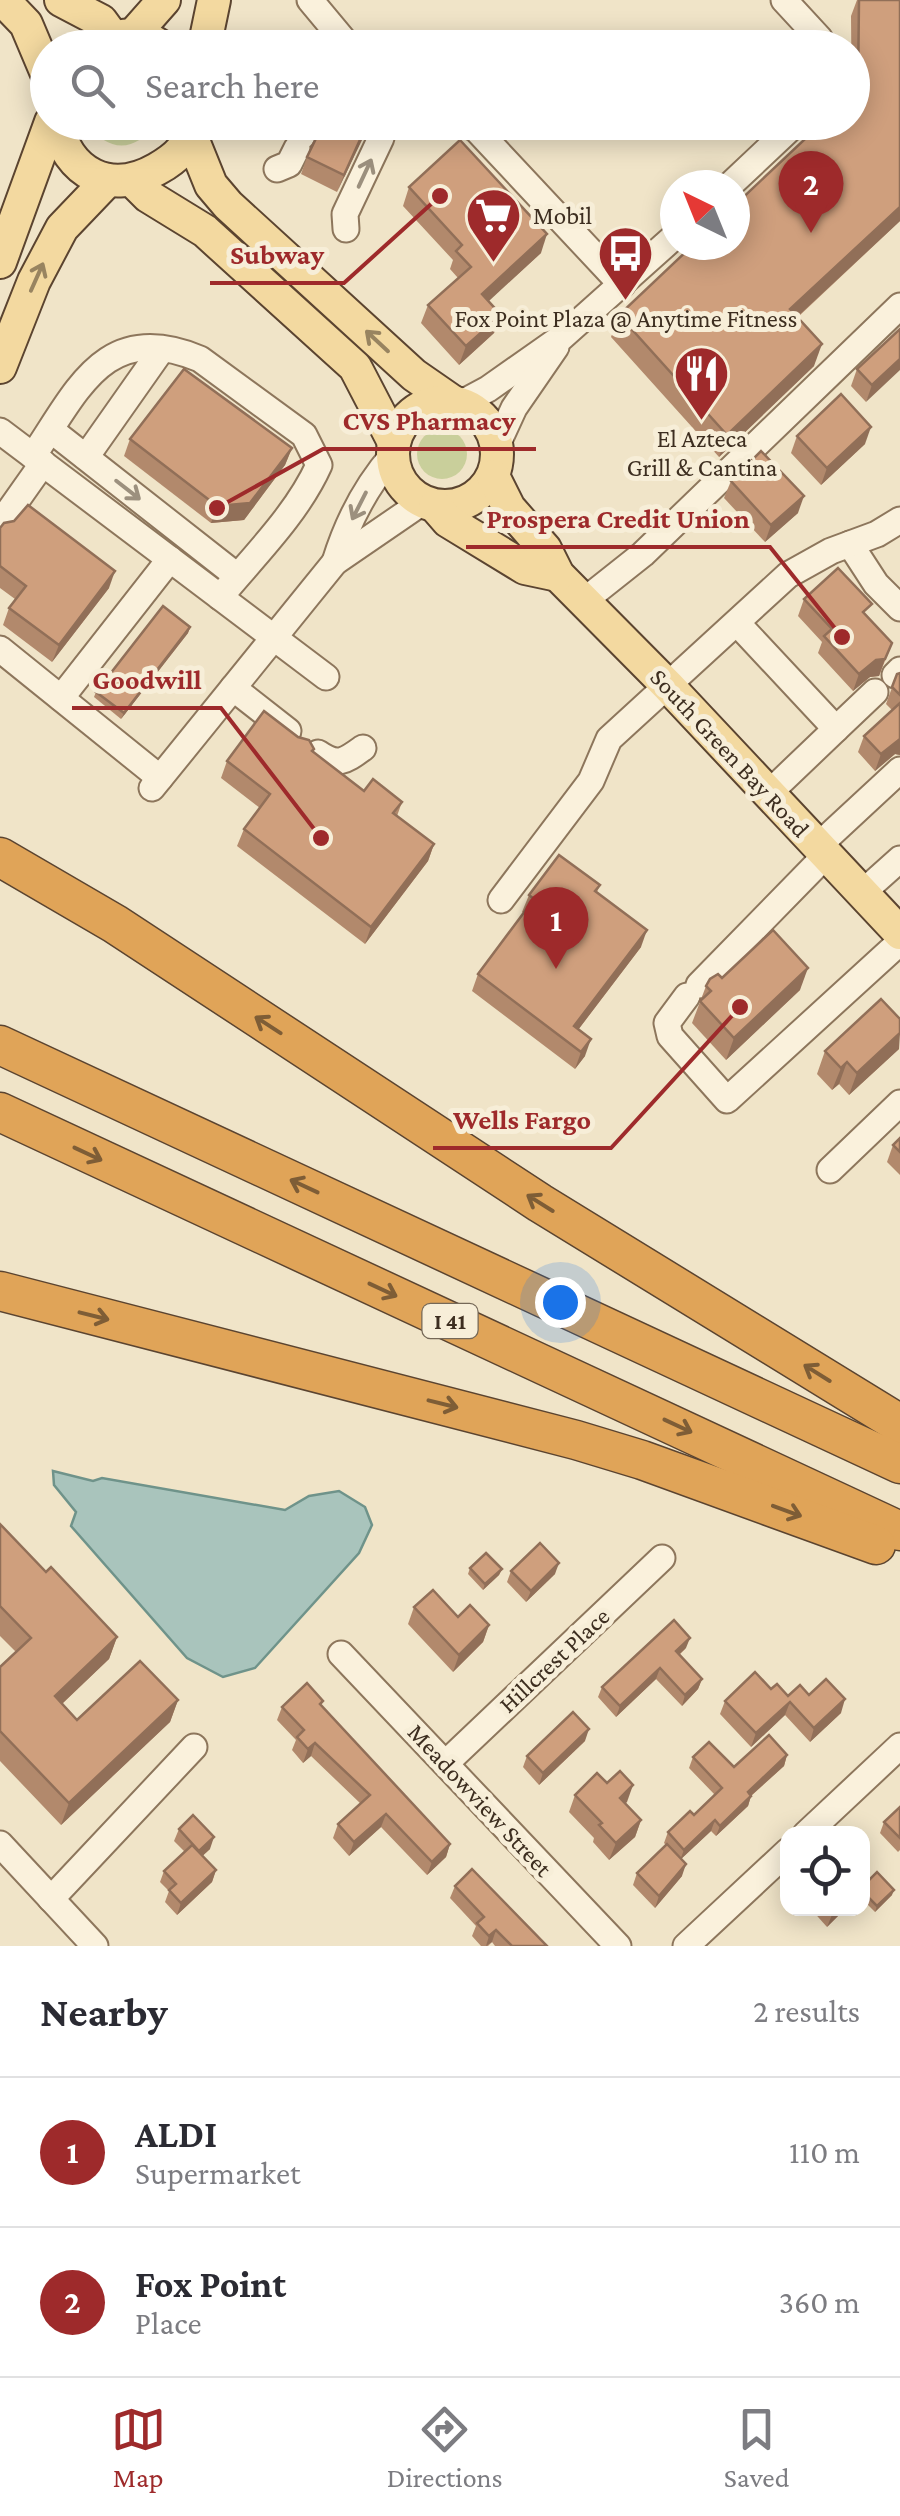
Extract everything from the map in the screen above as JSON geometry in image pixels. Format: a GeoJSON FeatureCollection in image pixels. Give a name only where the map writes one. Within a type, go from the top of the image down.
{"type":"FeatureCollection","features":[{"type":"Feature","properties":{"kind":"highway"},"geometry":{"type":"LineString","coordinates":[[0,834],[32,852],[60,890]]}},
{"type":"Feature","properties":{"kind":"highway"},"geometry":{"type":"LineString","coordinates":[[0,857],[60,890],[540,1203],[900,1424]]}},
{"type":"Feature","properties":{"kind":"highway","name":"I 41"},"geometry":{"type":"LineString","coordinates":[[0,1045],[900,1464]]}},
{"type":"Feature","properties":{"kind":"highway","name":"I 41"},"geometry":{"type":"LineString","coordinates":[[0,1112],[900,1531]]}},
{"type":"Feature","properties":{"kind":"highway"},"geometry":{"type":"LineString","coordinates":[[0,1291],[576,1440],[660,1466],[900,1554]]}},
{"type":"Feature","properties":{"kind":"main road"},"geometry":{"type":"LineString","coordinates":[[3,0],[30,33]]}},
{"type":"Feature","properties":{"kind":"main road"},"geometry":{"type":"LineString","coordinates":[[60,0],[112,30]]}},
{"type":"Feature","properties":{"kind":"main road"},"geometry":{"type":"LineString","coordinates":[[135,30],[164,0]]}},
{"type":"Feature","properties":{"kind":"main road"},"geometry":{"type":"LineString","coordinates":[[208,30],[214,0]]}},
{"type":"Feature","properties":{"kind":"main road"},"geometry":{"type":"LineString","coordinates":[[0,262],[46,140]]}},
{"type":"Feature","properties":{"kind":"main road"},"geometry":{"type":"LineString","coordinates":[[61,140],[84,170],[120,181],[204,231],[355,367],[394,449]]}},
{"type":"Feature","properties":{"kind":"main road"},"geometry":{"type":"LineString","coordinates":[[0,368],[34,281],[62,228],[120,181],[175,158],[187,140]]}},
{"type":"Feature","properties":{"kind":"main road"},"geometry":{"type":"LineString","coordinates":[[197,140],[211,185],[228,205],[414,375],[482,416],[495,460],[474,498],[450,507],[430,504],[404,486],[396,472],[394,449],[398,430],[421,408],[437,402],[456,403]]}},
{"type":"Feature","properties":{"kind":"main road","name":"South Green Bay Road"},"geometry":{"type":"LineString","coordinates":[[495,460],[509,508],[545,549],[558,575],[900,933]]}},
{"type":"Feature","properties":{"kind":"main road","name":"South Green Bay Road"},"geometry":{"type":"LineString","coordinates":[[430,504],[448,521],[526,568],[558,575]]}},
{"type":"Feature","properties":{"kind":"street"},"geometry":{"type":"LineString","coordinates":[[310,0],[335,30]]}},
{"type":"Feature","properties":{"kind":"street"},"geometry":{"type":"LineString","coordinates":[[784,0],[812,30]]}},
{"type":"Feature","properties":{"kind":"street"},"geometry":{"type":"LineString","coordinates":[[277,169],[289,164],[301,140]]}},
{"type":"Feature","properties":{"kind":"street"},"geometry":{"type":"LineString","coordinates":[[346,229],[345,214],[380,140]]}},
{"type":"Feature","properties":{"kind":"street"},"geometry":{"type":"LineString","coordinates":[[486,140],[622,285]]}},
{"type":"Feature","properties":{"kind":"street"},"geometry":{"type":"LineString","coordinates":[[746,170],[779,140]]}},
{"type":"Feature","properties":{"kind":"street"},"geometry":{"type":"LineString","coordinates":[[456,403],[488,390],[562,337],[660,250]]}},
{"type":"Feature","properties":{"kind":"street"},"geometry":{"type":"LineString","coordinates":[[585,600],[643,554],[900,306]]}},
{"type":"Feature","properties":{"kind":"street"},"geometry":{"type":"LineString","coordinates":[[495,460],[514,408],[562,337]]}},
{"type":"Feature","properties":{"kind":"street"},"geometry":{"type":"LineString","coordinates":[[86,457],[162,349]]}},
{"type":"Feature","properties":{"kind":"street"},"geometry":{"type":"LineString","coordinates":[[0,524],[51,430],[99,364],[120,351],[162,349],[200,359],[304,435],[319,464],[314,476],[220,598]]}},
{"type":"Feature","properties":{"kind":"street"},"geometry":{"type":"LineString","coordinates":[[51,430],[237,576]]}},
{"type":"Feature","properties":{"kind":"street"},"geometry":{"type":"LineString","coordinates":[[0,431],[326,678]]}},
{"type":"Feature","properties":{"kind":"street"},"geometry":{"type":"LineString","coordinates":[[335,562],[344,533],[372,480],[394,449]]}},
{"type":"Feature","properties":{"kind":"street"},"geometry":{"type":"LineString","coordinates":[[0,649],[156,783],[335,562],[430,504]]}},
{"type":"Feature","properties":{"kind":"street"},"geometry":{"type":"LineString","coordinates":[[501,900],[591,780],[609,739],[788,575],[900,520]]}},
{"type":"Feature","properties":{"kind":"street"},"geometry":{"type":"LineString","coordinates":[[850,544],[876,584],[900,608]]}},
{"type":"Feature","properties":{"kind":"street"},"geometry":{"type":"LineString","coordinates":[[61,698],[170,559]]}},
{"type":"Feature","properties":{"kind":"street"},"geometry":{"type":"LineString","coordinates":[[737,623],[836,729]]}},
{"type":"Feature","properties":{"kind":"street"},"geometry":{"type":"LineString","coordinates":[[769,793],[890,679]]}},
{"type":"Feature","properties":{"kind":"street"},"geometry":{"type":"LineString","coordinates":[[233,688],[334,763],[343,762],[363,748]]}},
{"type":"Feature","properties":{"kind":"street"},"geometry":{"type":"LineString","coordinates":[[900,770],[693,990],[667,1023],[670,1036],[727,1100],[900,942]]}},
{"type":"Feature","properties":{"kind":"street"},"geometry":{"type":"LineString","coordinates":[[862,893],[900,859]]}},
{"type":"Feature","properties":{"kind":"street"},"geometry":{"type":"LineString","coordinates":[[830,1170],[900,1103]]}},
{"type":"Feature","properties":{"kind":"street","name":"Hillcrest Place"},"geometry":{"type":"LineString","coordinates":[[446,1763],[662,1558]]}},
{"type":"Feature","properties":{"kind":"street","name":"Meadowview Street"},"geometry":{"type":"LineString","coordinates":[[342,1654],[618,1946]]}},
{"type":"Feature","properties":{"kind":"street"},"geometry":{"type":"LineString","coordinates":[[815,1826],[900,1746]]}},
{"type":"Feature","properties":{"kind":"street"},"geometry":{"type":"LineString","coordinates":[[50,1899],[194,1747]]}},
{"type":"Feature","properties":{"kind":"street"},"geometry":{"type":"LineString","coordinates":[[0,1844],[95,1946]]}},
{"type":"Feature","properties":{"kind":"street"},"geometry":{"type":"LineString","coordinates":[[686,1946],[780,1858]]}},
{"type":"Feature","properties":{"kind":"green space"},"geometry":{"type":"Polygon","coordinates":[[[104,140],[139,140],[122,146],[104,140]]]}},
{"type":"Feature","properties":{"kind":"green space"},"geometry":{"type":"Polygon","coordinates":[[[442,429],[460,436],[467,454],[460,472],[442,479],[424,472],[417,454],[424,436],[442,429]]]}},
{"type":"Feature","properties":{"kind":"water"},"geometry":{"type":"Polygon","coordinates":[[[53,1471],[93,1481],[102,1478],[285,1510],[309,1496],[339,1491],[365,1507],[372,1525],[359,1553],[255,1668],[223,1677],[187,1658],[71,1526],[76,1512],[54,1485],[53,1471]]]}},
{"type":"Feature","properties":{"kind":"building"},"geometry":{"type":"Polygon","coordinates":[[[859,0],[900,0],[900,207],[790,309],[822,344],[727,435],[619,315],[677,260],[750,260],[750,191],[804,140],[870,140],[870,30],[859,30],[859,0]]]}},
{"type":"Feature","properties":{"kind":"building"},"geometry":{"type":"Polygon","coordinates":[[[315,140],[360,140],[344,175],[307,157],[315,140]]]}},
{"type":"Feature","properties":{"kind":"building"},"geometry":{"type":"Polygon","coordinates":[[[460,140],[547,234],[482,294],[501,315],[466,346],[428,305],[471,267],[456,251],[462,245],[409,187],[460,140]]]}},
{"type":"Feature","properties":{"kind":"building"},"geometry":{"type":"Polygon","coordinates":[[[900,329],[900,359],[872,385],[857,369],[900,329]]]}},
{"type":"Feature","properties":{"kind":"building"},"geometry":{"type":"Polygon","coordinates":[[[184,369],[292,448],[250,503],[217,506],[130,439],[184,369]]]}},
{"type":"Feature","properties":{"kind":"building"},"geometry":{"type":"Polygon","coordinates":[[[841,394],[871,427],[827,468],[797,436],[841,394]]]}},
{"type":"Feature","properties":{"kind":"building"},"geometry":{"type":"Polygon","coordinates":[[[761,451],[804,496],[771,525],[731,481],[761,451]]]}},
{"type":"Feature","properties":{"kind":"building"},"geometry":{"type":"Polygon","coordinates":[[[28,505],[115,571],[59,645],[9,608],[26,586],[0,566],[0,528],[14,521],[28,505]]]}},
{"type":"Feature","properties":{"kind":"building"},"geometry":{"type":"Polygon","coordinates":[[[838,568],[872,604],[863,612],[892,643],[885,659],[876,660],[859,674],[824,636],[832,629],[804,599],[838,568]]]}},
{"type":"Feature","properties":{"kind":"building"},"geometry":{"type":"Polygon","coordinates":[[[163,606],[190,627],[124,713],[96,692],[163,606]]]}},
{"type":"Feature","properties":{"kind":"building"},"geometry":{"type":"Polygon","coordinates":[[[900,673],[900,695],[892,687],[900,673]]]}},
{"type":"Feature","properties":{"kind":"building"},"geometry":{"type":"Polygon","coordinates":[[[900,703],[900,739],[881,754],[864,736],[900,703]]]}},
{"type":"Feature","properties":{"kind":"building"},"geometry":{"type":"Polygon","coordinates":[[[264,711],[298,737],[309,740],[312,751],[364,791],[373,779],[402,802],[393,813],[434,844],[371,927],[244,829],[270,794],[227,761],[264,711]]]}},
{"type":"Feature","properties":{"kind":"building"},"geometry":{"type":"Polygon","coordinates":[[[559,855],[600,885],[595,891],[647,930],[574,1026],[591,1039],[581,1052],[478,974],[534,899],[529,895],[559,855]]]}},
{"type":"Feature","properties":{"kind":"building"},"geometry":{"type":"Polygon","coordinates":[[[773,930],[808,968],[734,1038],[700,1001],[711,991],[706,986],[710,979],[718,974],[722,978],[773,930]]]}},
{"type":"Feature","properties":{"kind":"building"},"geometry":{"type":"Polygon","coordinates":[[[881,999],[900,1019],[900,1033],[857,1073],[847,1062],[841,1068],[825,1051],[881,999]]]}},
{"type":"Feature","properties":{"kind":"building"},"geometry":{"type":"Polygon","coordinates":[[[0,1524],[46,1572],[51,1567],[117,1637],[55,1696],[77,1720],[140,1661],[178,1700],[69,1803],[0,1731],[0,1667],[31,1638],[0,1606],[0,1524]]]}},
{"type":"Feature","properties":{"kind":"building"},"geometry":{"type":"Polygon","coordinates":[[[540,1543],[559,1563],[531,1591],[511,1571],[540,1543]]]}},
{"type":"Feature","properties":{"kind":"building"},"geometry":{"type":"Polygon","coordinates":[[[486,1553],[502,1569],[485,1584],[470,1568],[486,1553]]]}},
{"type":"Feature","properties":{"kind":"building"},"geometry":{"type":"Polygon","coordinates":[[[433,1590],[458,1617],[470,1605],[489,1625],[459,1655],[414,1607],[433,1590]]]}},
{"type":"Feature","properties":{"kind":"building"},"geometry":{"type":"Polygon","coordinates":[[[674,1620],[690,1638],[676,1651],[702,1679],[685,1695],[660,1668],[620,1706],[602,1687],[674,1620]]]}},
{"type":"Feature","properties":{"kind":"building"},"geometry":{"type":"Polygon","coordinates":[[[755,1672],[771,1689],[777,1684],[788,1696],[800,1685],[809,1695],[826,1679],[845,1699],[814,1728],[790,1702],[756,1733],[725,1701],[755,1672]]]}},
{"type":"Feature","properties":{"kind":"building"},"geometry":{"type":"Polygon","coordinates":[[[307,1683],[323,1701],[320,1704],[450,1844],[432,1862],[386,1814],[354,1842],[338,1824],[370,1795],[315,1743],[308,1749],[297,1737],[304,1730],[282,1707],[307,1683]]]}},
{"type":"Feature","properties":{"kind":"building"},"geometry":{"type":"Polygon","coordinates":[[[573,1712],[589,1729],[543,1773],[527,1756],[573,1712]]]}},
{"type":"Feature","properties":{"kind":"building"},"geometry":{"type":"Polygon","coordinates":[[[769,1735],[787,1755],[720,1826],[715,1820],[684,1850],[668,1832],[690,1811],[694,1815],[722,1788],[693,1757],[709,1742],[734,1767],[769,1735]]]}},
{"type":"Feature","properties":{"kind":"building"},"geometry":{"type":"Polygon","coordinates":[[[620,1771],[633,1785],[620,1798],[641,1820],[616,1843],[575,1795],[597,1773],[607,1783],[620,1771]]]}},
{"type":"Feature","properties":{"kind":"building"},"geometry":{"type":"Polygon","coordinates":[[[900,1807],[900,1838],[884,1822],[900,1807]]]}},
{"type":"Feature","properties":{"kind":"building"},"geometry":{"type":"Polygon","coordinates":[[[193,1815],[214,1837],[199,1851],[179,1829],[193,1815]]]}},
{"type":"Feature","properties":{"kind":"building"},"geometry":{"type":"Polygon","coordinates":[[[667,1844],[686,1864],[659,1896],[637,1873],[667,1844]]]}},
{"type":"Feature","properties":{"kind":"building"},"geometry":{"type":"Polygon","coordinates":[[[192,1845],[216,1870],[181,1903],[169,1890],[176,1884],[164,1871],[192,1845]]]}},
{"type":"Feature","properties":{"kind":"building"},"geometry":{"type":"Polygon","coordinates":[[[472,1869],[547,1946],[512,1946],[496,1930],[489,1936],[477,1923],[484,1917],[455,1886],[472,1869]]]}},
{"type":"Feature","properties":{"kind":"building"},"geometry":{"type":"Polygon","coordinates":[[[877,1872],[894,1890],[877,1906],[870,1899],[870,1879],[877,1872]]]}},
{"type":"Feature","properties":{"kind":"place","name":"Subway"},"geometry":{"type":"Point","coordinates":[440,196]}},
{"type":"Feature","properties":{"kind":"place","name":"Fox Point"},"geometry":{"type":"Point","coordinates":[811,233]}},
{"type":"Feature","properties":{"kind":"place","name":"Mobil"},"geometry":{"type":"Point","coordinates":[494,264]}},
{"type":"Feature","properties":{"kind":"place","name":"Fox Point Plaza @ Anytime Fitness"},"geometry":{"type":"Point","coordinates":[626,303]}},
{"type":"Feature","properties":{"kind":"place","name":"El Azteca Grill & Cantina"},"geometry":{"type":"Point","coordinates":[702,423]}},
{"type":"Feature","properties":{"kind":"place","name":"CVS Pharmacy"},"geometry":{"type":"Point","coordinates":[217,508]}},
{"type":"Feature","properties":{"kind":"place","name":"Prospera Credit Union"},"geometry":{"type":"Point","coordinates":[842,637]}},
{"type":"Feature","properties":{"kind":"place","name":"Goodwill"},"geometry":{"type":"Point","coordinates":[321,838]}},
{"type":"Feature","properties":{"kind":"place","name":"ALDI"},"geometry":{"type":"Point","coordinates":[556,969]}},
{"type":"Feature","properties":{"kind":"place","name":"Wells Fargo"},"geometry":{"type":"Point","coordinates":[740,1007]}}]}
